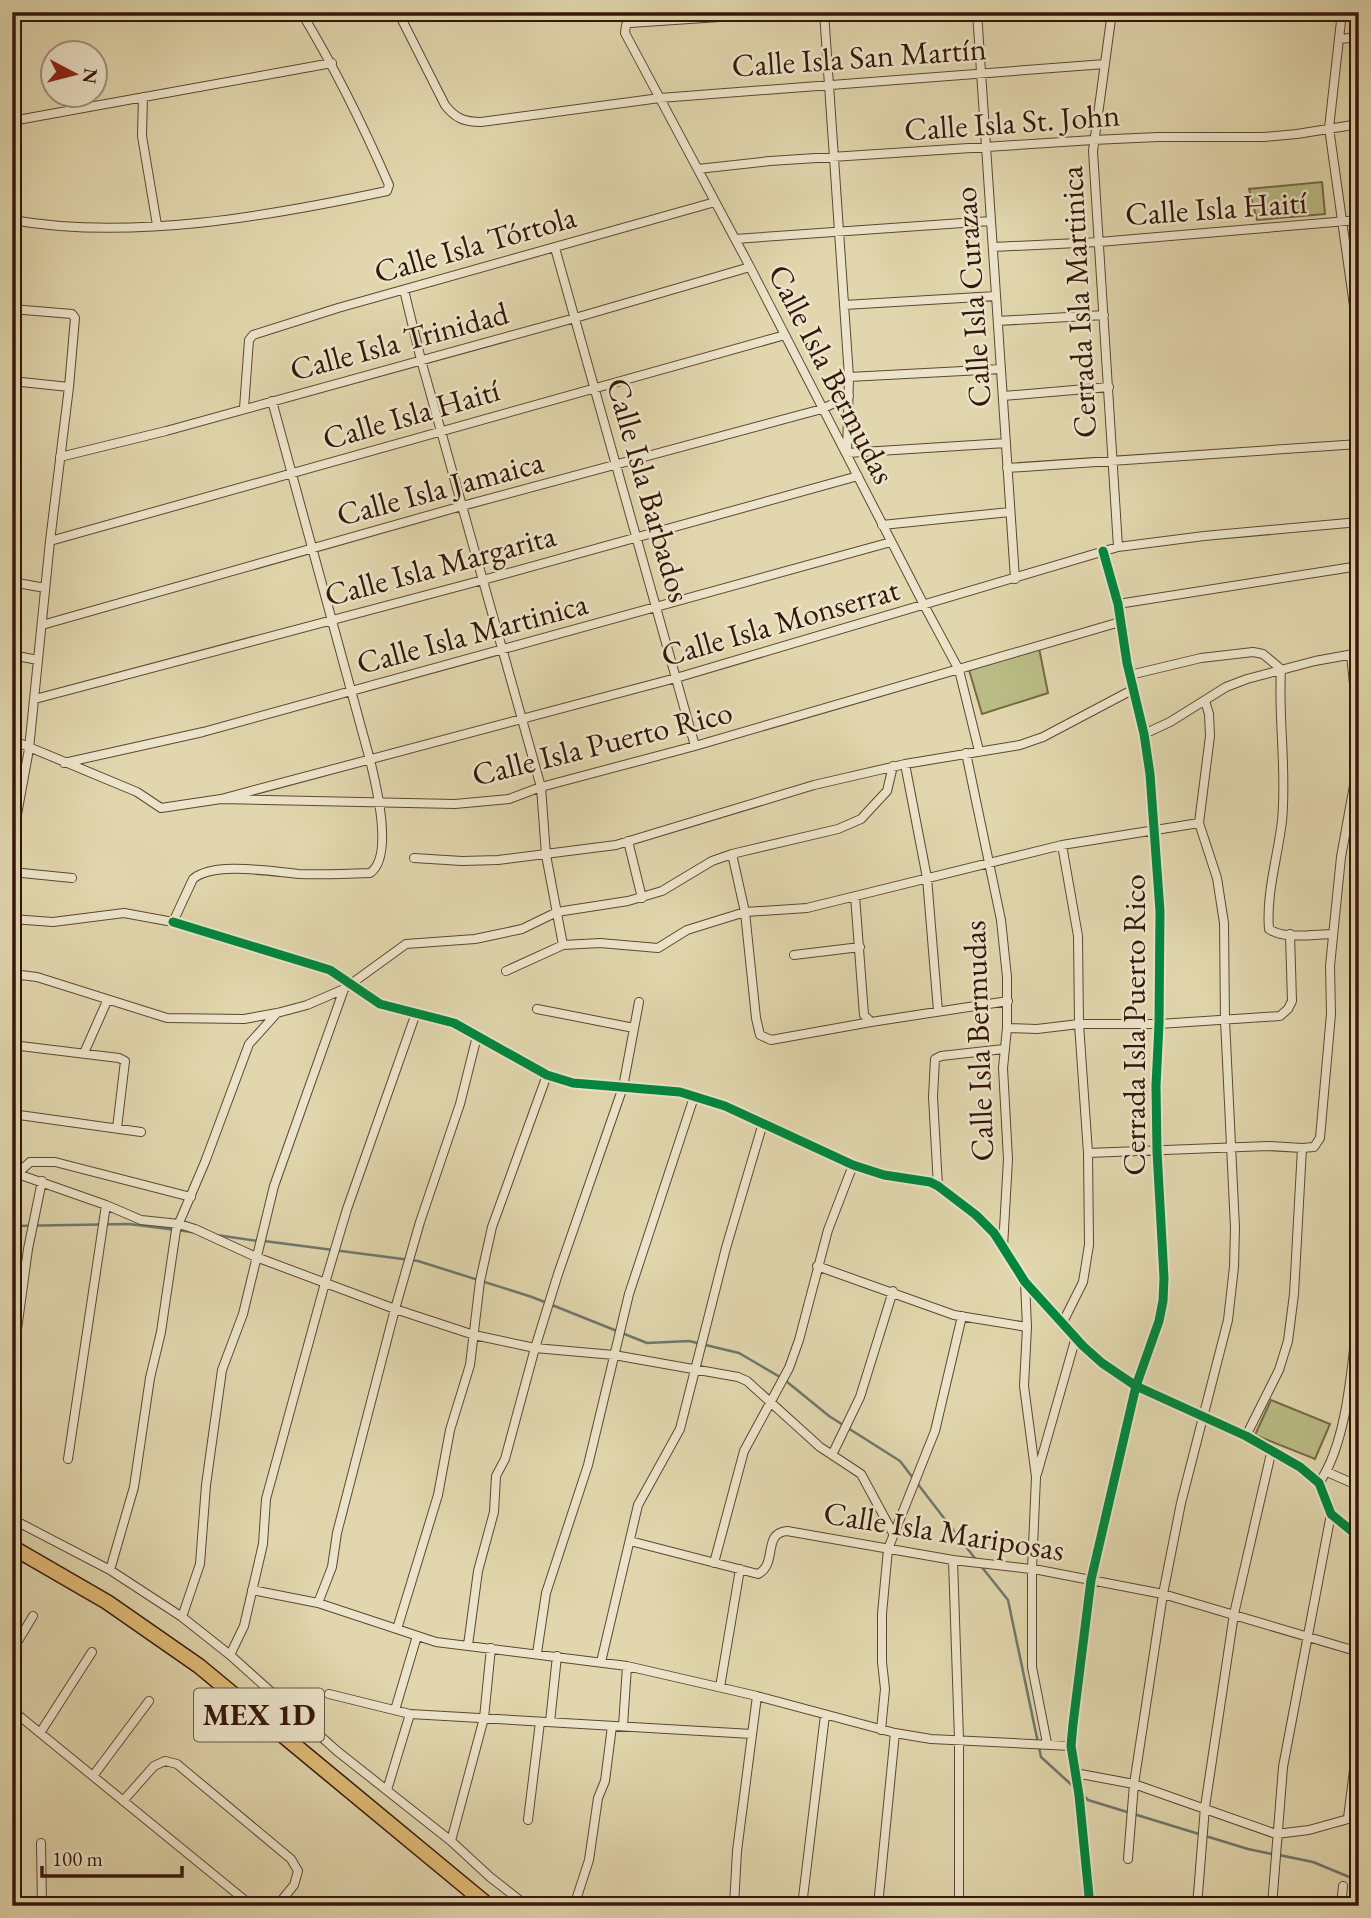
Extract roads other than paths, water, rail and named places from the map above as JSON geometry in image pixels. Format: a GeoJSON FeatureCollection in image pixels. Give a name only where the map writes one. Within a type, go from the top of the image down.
{"type":"FeatureCollection","features":[{"type":"Feature","properties":{"kind":"highway","name":"MEX 1D"},"geometry":{"type":"LineString","coordinates":[[12,1546],[107,1602],[190,1660],[489,1906]]}},
{"type":"Feature","properties":{"kind":"street"},"geometry":{"type":"LineString","coordinates":[[12,220],[48,225],[157,225],[238,218],[387,191],[389,185],[363,124],[332,64],[300,12]]}},
{"type":"Feature","properties":{"kind":"street","name":"Calle Isla San Martín"},"geometry":{"type":"LineString","coordinates":[[398,12],[444,105],[453,116],[466,122],[660,98],[1105,64]]}},
{"type":"Feature","properties":{"kind":"street","name":"Calle Isla Bermudas"},"geometry":{"type":"LineString","coordinates":[[793,12],[631,23],[625,25],[625,33],[959,670],[979,751]]}},
{"type":"Feature","properties":{"kind":"street"},"geometry":{"type":"LineString","coordinates":[[824,12],[849,377],[847,453],[1006,443]]}},
{"type":"Feature","properties":{"kind":"street","name":"Calle Isla Curazao"},"geometry":{"type":"LineString","coordinates":[[978,12],[1015,579]]}},
{"type":"Feature","properties":{"kind":"street","name":"Cerrada Isla Martinica"},"geometry":{"type":"LineString","coordinates":[[1112,12],[1093,140],[1118,547]]}},
{"type":"Feature","properties":{"kind":"street"},"geometry":{"type":"LineString","coordinates":[[1342,12],[1329,128],[1341,223],[1357,310],[1359,341]]}},
{"type":"Feature","properties":{"kind":"street"},"geometry":{"type":"LineString","coordinates":[[1340,40],[1359,37]]}},
{"type":"Feature","properties":{"kind":"street"},"geometry":{"type":"LineString","coordinates":[[12,121],[332,64]]}},
{"type":"Feature","properties":{"kind":"street"},"geometry":{"type":"LineString","coordinates":[[143,97],[142,136],[157,225]]}},
{"type":"Feature","properties":{"kind":"street","name":"Calle Isla St. John"},"geometry":{"type":"LineString","coordinates":[[698,169],[770,161],[834,159],[1093,140],[1264,137],[1359,124]]}},
{"type":"Feature","properties":{"kind":"street","name":"Calle Isla Tórtola"},"geometry":{"type":"LineString","coordinates":[[244,408],[250,337],[404,290],[715,202]]}},
{"type":"Feature","properties":{"kind":"street","name":"Calle Isla Haití"},"geometry":{"type":"LineString","coordinates":[[993,247],[1098,242],[1359,220]]}},
{"type":"Feature","properties":{"kind":"street"},"geometry":{"type":"LineString","coordinates":[[735,239],[991,221]]}},
{"type":"Feature","properties":{"kind":"street","name":"Calle Isla Barbados"},"geometry":{"type":"LineString","coordinates":[[555,247],[695,746]]}},
{"type":"Feature","properties":{"kind":"street","name":"Calle Isla Trinidad"},"geometry":{"type":"LineString","coordinates":[[60,457],[166,431],[750,267]]}},
{"type":"Feature","properties":{"kind":"street"},"geometry":{"type":"LineString","coordinates":[[404,290],[421,360],[541,787],[546,855],[563,945]]}},
{"type":"Feature","properties":{"kind":"street"},"geometry":{"type":"LineString","coordinates":[[844,305],[996,296]]}},
{"type":"Feature","properties":{"kind":"street"},"geometry":{"type":"LineString","coordinates":[[12,309],[74,315],[69,387],[50,541],[35,699],[12,842]]}},
{"type":"Feature","properties":{"kind":"street"},"geometry":{"type":"LineString","coordinates":[[998,321],[1104,315]]}},
{"type":"Feature","properties":{"kind":"street","name":"Calle Isla Haití"},"geometry":{"type":"LineString","coordinates":[[50,541],[785,335]]}},
{"type":"Feature","properties":{"kind":"street"},"geometry":{"type":"LineString","coordinates":[[849,377],[1001,369]]}},
{"type":"Feature","properties":{"kind":"street"},"geometry":{"type":"LineString","coordinates":[[12,381],[69,387]]}},
{"type":"Feature","properties":{"kind":"street"},"geometry":{"type":"LineString","coordinates":[[1003,396],[1109,387]]}},
{"type":"Feature","properties":{"kind":"street","name":"Calle Isla Jamaica"},"geometry":{"type":"LineString","coordinates":[[42,625],[822,408],[849,396]]}},
{"type":"Feature","properties":{"kind":"street"},"geometry":{"type":"LineString","coordinates":[[173,922],[193,880],[198,876],[233,869],[331,874],[370,873],[378,864],[381,840],[380,803],[353,691],[311,549],[272,401]]}},
{"type":"Feature","properties":{"kind":"street"},"geometry":{"type":"LineString","coordinates":[[1007,468],[1359,444]]}},
{"type":"Feature","properties":{"kind":"street","name":"Calle Isla Margarita"},"geometry":{"type":"LineString","coordinates":[[35,699],[483,580],[858,476]]}},
{"type":"Feature","properties":{"kind":"street"},"geometry":{"type":"LineString","coordinates":[[883,526],[1010,512]]}},
{"type":"Feature","properties":{"kind":"street","name":"Calle Isla Monserrat"},"geometry":{"type":"LineString","coordinates":[[221,799],[676,678],[1118,547],[1203,536],[1359,522]]}},
{"type":"Feature","properties":{"kind":"street","name":"Calle Isla Martinica"},"geometry":{"type":"LineString","coordinates":[[64,763],[203,732],[891,542]]}},
{"type":"Feature","properties":{"kind":"street","name":"Cerrada Isla Puerto Rico"},"geometry":{"type":"LineString","coordinates":[[1090,1906],[1071,1746],[1091,1580],[1136,1386],[1163,1301],[1164,1278],[1156,1086],[1160,911],[1150,774],[1118,604],[1103,551]]}},
{"type":"Feature","properties":{"kind":"street"},"geometry":{"type":"LineString","coordinates":[[1118,604],[1359,566]]}},
{"type":"Feature","properties":{"kind":"street"},"geometry":{"type":"LineString","coordinates":[[12,582],[45,588]]}},
{"type":"Feature","properties":{"kind":"street","name":"Calle Isla Puerto Rico"},"geometry":{"type":"LineString","coordinates":[[12,740],[137,792],[161,808],[221,799],[260,802],[339,800],[455,804],[509,799],[541,787],[695,746],[1120,622]]}},
{"type":"Feature","properties":{"kind":"street"},"geometry":{"type":"LineString","coordinates":[[1130,675],[1201,658],[1254,652],[1263,654],[1281,668]]}},
{"type":"Feature","properties":{"kind":"street"},"geometry":{"type":"LineString","coordinates":[[1088,1153],[1268,1146],[1303,1148],[1314,1147],[1320,1138],[1331,1014],[1329,965],[1341,857],[1355,780],[1358,724],[1355,654],[1281,668],[1226,687],[1170,722],[1144,734]]}},
{"type":"Feature","properties":{"kind":"street"},"geometry":{"type":"LineString","coordinates":[[12,655],[38,660]]}},
{"type":"Feature","properties":{"kind":"street"},"geometry":{"type":"LineString","coordinates":[[1281,668],[1282,821],[1276,852],[1269,929],[1274,933],[1333,934]]}},
{"type":"Feature","properties":{"kind":"street"},"geometry":{"type":"LineString","coordinates":[[414,858],[462,861],[546,855],[628,841],[747,804],[893,766],[1020,745],[1043,737],[1134,689]]}},
{"type":"Feature","properties":{"kind":"street"},"geometry":{"type":"LineString","coordinates":[[1128,1859],[1134,1784],[1163,1594],[1201,1417],[1228,1320],[1234,1266],[1235,1228],[1225,1020],[1224,923],[1217,878],[1199,823],[1210,736],[1209,714],[1205,701]]}},
{"type":"Feature","properties":{"kind":"street","name":"Calle Isla Bermudas"},"geometry":{"type":"LineString","coordinates":[[966,753],[1001,920],[1008,1001],[1004,1049],[1008,1159],[1003,1247]]}},
{"type":"Feature","properties":{"kind":"street"},"geometry":{"type":"LineString","coordinates":[[905,764],[927,878],[938,1011]]}},
{"type":"Feature","properties":{"kind":"street"},"geometry":{"type":"LineString","coordinates":[[12,974],[37,977],[167,1018],[244,1018],[277,1013],[307,1005],[346,987],[406,944],[475,939],[522,929],[557,912],[642,898],[673,886],[712,861],[838,829],[860,819],[887,791],[893,766]]}},
{"type":"Feature","properties":{"kind":"street"},"geometry":{"type":"LineString","coordinates":[[506,971],[563,945],[600,943],[658,948],[687,930],[745,912],[807,908],[1062,845],[1199,823]]}},
{"type":"Feature","properties":{"kind":"street"},"geometry":{"type":"LineString","coordinates":[[628,841],[642,898]]}},
{"type":"Feature","properties":{"kind":"street"},"geometry":{"type":"LineString","coordinates":[[1062,845],[1078,936],[1079,1024],[1088,1153],[1089,1245],[1086,1268],[1077,1296],[1063,1322]]}},
{"type":"Feature","properties":{"kind":"street"},"geometry":{"type":"LineString","coordinates":[[732,854],[745,912],[760,1035],[771,1040],[1008,1001]]}},
{"type":"Feature","properties":{"kind":"street"},"geometry":{"type":"LineString","coordinates":[[12,872],[72,878]]}},
{"type":"Feature","properties":{"kind":"street"},"geometry":{"type":"LineString","coordinates":[[855,896],[864,1015],[871,1022]]}},
{"type":"Feature","properties":{"kind":"street"},"geometry":{"type":"LineString","coordinates":[[12,919],[53,922],[124,913],[173,922],[265,952],[323,967],[330,970],[346,987],[380,1004],[454,1023],[547,1075],[573,1083],[680,1093],[725,1106],[853,1165],[884,1175],[930,1182],[976,1215],[994,1233],[1025,1282],[1102,1363],[1136,1386],[1246,1436],[1300,1467],[1319,1483],[1331,1514],[1359,1537]]}},
{"type":"Feature","properties":{"kind":"street"},"geometry":{"type":"LineString","coordinates":[[1007,1028],[1037,1029],[1079,1024],[1159,1024],[1280,1016],[1292,1001],[1290,934]]}},
{"type":"Feature","properties":{"kind":"street"},"geometry":{"type":"LineString","coordinates":[[794,955],[860,947]]}},
{"type":"Feature","properties":{"kind":"street"},"geometry":{"type":"LineString","coordinates":[[182,1617],[200,1564],[206,1485],[222,1370],[243,1314],[274,1186],[346,987]]}},
{"type":"Feature","properties":{"kind":"street"},"geometry":{"type":"LineString","coordinates":[[84,1053],[107,1001]]}},
{"type":"Feature","properties":{"kind":"street"},"geometry":{"type":"LineString","coordinates":[[468,1646],[478,1572],[494,1513],[496,1476],[505,1459],[535,1348],[623,1087],[639,1002]]}},
{"type":"Feature","properties":{"kind":"street"},"geometry":{"type":"LineString","coordinates":[[537,1009],[634,1028]]}},
{"type":"Feature","properties":{"kind":"street"},"geometry":{"type":"LineString","coordinates":[[110,1570],[134,1487],[176,1230],[249,1044],[277,1013]]}},
{"type":"Feature","properties":{"kind":"street"},"geometry":{"type":"LineString","coordinates":[[230,1656],[244,1626],[262,1544],[265,1499],[325,1283],[347,1209],[416,1013]]}},
{"type":"Feature","properties":{"kind":"street"},"geometry":{"type":"LineString","coordinates":[[318,1603],[332,1567],[337,1532],[395,1309],[420,1222],[460,1104],[477,1036]]}},
{"type":"Feature","properties":{"kind":"street"},"geometry":{"type":"LineString","coordinates":[[12,1045],[84,1053],[125,1061],[117,1129]]}},
{"type":"Feature","properties":{"kind":"street"},"geometry":{"type":"LineString","coordinates":[[938,1186],[933,1097],[935,1059],[941,1056],[1004,1049]]}},
{"type":"Feature","properties":{"kind":"street"},"geometry":{"type":"LineString","coordinates":[[397,1629],[438,1495],[450,1430],[470,1365],[480,1281],[492,1227],[547,1075]]}},
{"type":"Feature","properties":{"kind":"street"},"geometry":{"type":"LineString","coordinates":[[537,1653],[546,1593],[588,1465],[629,1294],[694,1097]]}},
{"type":"Feature","properties":{"kind":"street"},"geometry":{"type":"LineString","coordinates":[[12,1114],[141,1132]]}},
{"type":"Feature","properties":{"kind":"street"},"geometry":{"type":"LineString","coordinates":[[601,1662],[638,1505],[680,1429],[726,1248],[763,1123]]}},
{"type":"Feature","properties":{"kind":"street"},"geometry":{"type":"LineString","coordinates":[[1246,1436],[1279,1370],[1288,1341],[1294,1294],[1303,1148]]}},
{"type":"Feature","properties":{"kind":"street"},"geometry":{"type":"LineString","coordinates":[[15,1172],[30,1162],[55,1162],[191,1197]]}},
{"type":"Feature","properties":{"kind":"street"},"geometry":{"type":"LineString","coordinates":[[714,1563],[744,1451],[772,1402],[799,1340],[817,1266],[853,1165]]}},
{"type":"Feature","properties":{"kind":"street"},"geometry":{"type":"LineString","coordinates":[[15,1172],[141,1220],[179,1224],[256,1258],[474,1335],[535,1348],[614,1355],[747,1381],[832,1455],[862,1474],[894,1535]]}},
{"type":"Feature","properties":{"kind":"street"},"geometry":{"type":"LineString","coordinates":[[12,1366],[28,1249],[42,1181]]}},
{"type":"Feature","properties":{"kind":"street"},"geometry":{"type":"LineString","coordinates":[[68,1459],[106,1205]]}},
{"type":"Feature","properties":{"kind":"street"},"geometry":{"type":"LineString","coordinates":[[817,1266],[962,1316],[1027,1327]]}},
{"type":"Feature","properties":{"kind":"street"},"geometry":{"type":"LineString","coordinates":[[1025,1282],[1027,1327],[1024,1386],[1036,1477],[1032,1667],[1047,1743]]}},
{"type":"Feature","properties":{"kind":"street"},"geometry":{"type":"LineString","coordinates":[[832,1455],[860,1397],[893,1291]]}},
{"type":"Feature","properties":{"kind":"street"},"geometry":{"type":"LineString","coordinates":[[1319,1483],[1327,1472],[1346,1409],[1359,1306]]}},
{"type":"Feature","properties":{"kind":"street"},"geometry":{"type":"LineString","coordinates":[[881,1730],[885,1689],[882,1614],[888,1549],[935,1431],[962,1316]]}},
{"type":"Feature","properties":{"kind":"street"},"geometry":{"type":"LineString","coordinates":[[1036,1477],[1076,1337]]}},
{"type":"Feature","properties":{"kind":"street"},"geometry":{"type":"LineString","coordinates":[[1197,1906],[1205,1807],[1234,1614],[1272,1450]]}},
{"type":"Feature","properties":{"kind":"street"},"geometry":{"type":"LineString","coordinates":[[1327,1472],[1359,1486]]}},
{"type":"Feature","properties":{"kind":"street"},"geometry":{"type":"LineString","coordinates":[[1272,1906],[1283,1767],[1331,1514]]}},
{"type":"Feature","properties":{"kind":"street"},"geometry":{"type":"LineString","coordinates":[[12,1518],[110,1570],[182,1617],[337,1751],[451,1841],[527,1906]]}},
{"type":"Feature","properties":{"kind":"street","name":"Calle Isla Mariposas"},"geometry":{"type":"LineString","coordinates":[[630,1541],[758,1574],[768,1566],[773,1536],[787,1531],[1163,1594],[1359,1652]]}},
{"type":"Feature","properties":{"kind":"street"},"geometry":{"type":"LineString","coordinates":[[953,1560],[959,1739],[959,1906]]}},
{"type":"Feature","properties":{"kind":"street"},"geometry":{"type":"LineString","coordinates":[[720,1687],[740,1569]]}},
{"type":"Feature","properties":{"kind":"street"},"geometry":{"type":"LineString","coordinates":[[252,1590],[318,1603],[436,1642],[627,1666],[757,1696],[895,1733],[931,1739],[1071,1746]]}},
{"type":"Feature","properties":{"kind":"street"},"geometry":{"type":"LineString","coordinates":[[12,1651],[33,1616]]}},
{"type":"Feature","properties":{"kind":"street"},"geometry":{"type":"LineString","coordinates":[[396,1710],[417,1636]]}},
{"type":"Feature","properties":{"kind":"street"},"geometry":{"type":"LineString","coordinates":[[451,1841],[484,1718],[491,1648]]}},
{"type":"Feature","properties":{"kind":"street"},"geometry":{"type":"LineString","coordinates":[[40,1733],[92,1652]]}},
{"type":"Feature","properties":{"kind":"street"},"geometry":{"type":"LineString","coordinates":[[550,1722],[557,1656]]}},
{"type":"Feature","properties":{"kind":"street"},"geometry":{"type":"LineString","coordinates":[[623,1726],[627,1666]]}},
{"type":"Feature","properties":{"kind":"street"},"geometry":{"type":"LineString","coordinates":[[329,1693],[410,1714],[752,1734]]}},
{"type":"Feature","properties":{"kind":"street"},"geometry":{"type":"LineString","coordinates":[[734,1906],[737,1851],[757,1696]]}},
{"type":"Feature","properties":{"kind":"street"},"geometry":{"type":"LineString","coordinates":[[93,1776],[149,1701]]}},
{"type":"Feature","properties":{"kind":"street"},"geometry":{"type":"LineString","coordinates":[[12,1710],[252,1906]]}},
{"type":"Feature","properties":{"kind":"street"},"geometry":{"type":"LineString","coordinates":[[387,1790],[410,1714]]}},
{"type":"Feature","properties":{"kind":"street"},"geometry":{"type":"LineString","coordinates":[[802,1906],[825,1715]]}},
{"type":"Feature","properties":{"kind":"street"},"geometry":{"type":"LineString","coordinates":[[528,1820],[540,1721]]}},
{"type":"Feature","properties":{"kind":"street"},"geometry":{"type":"LineString","coordinates":[[574,1906],[589,1860],[598,1798],[605,1781],[612,1726]]}},
{"type":"Feature","properties":{"kind":"street"},"geometry":{"type":"LineString","coordinates":[[1348,1818],[1359,1731]]}},
{"type":"Feature","properties":{"kind":"street"},"geometry":{"type":"LineString","coordinates":[[878,1906],[895,1733]]}},
{"type":"Feature","properties":{"kind":"street"},"geometry":{"type":"LineString","coordinates":[[123,1801],[154,1766],[166,1761],[177,1764],[291,1860],[298,1871],[294,1885],[277,1906]]}},
{"type":"Feature","properties":{"kind":"street"},"geometry":{"type":"LineString","coordinates":[[1075,1773],[1134,1784],[1276,1834],[1309,1830],[1359,1816]]}},
{"type":"Feature","properties":{"kind":"street"},"geometry":{"type":"LineString","coordinates":[[41,1843],[42,1906]]}},
{"type":"Feature","properties":{"kind":"street"},"geometry":{"type":"LineString","coordinates":[[1341,1906],[1343,1886]]}},
{"type":"Feature","properties":{"kind":"waterway"},"geometry":{"type":"LineString","coordinates":[[12,1226],[129,1224],[192,1232]]}},
{"type":"Feature","properties":{"kind":"waterway"},"geometry":{"type":"LineString","coordinates":[[216,1235],[258,1241]]}},
{"type":"Feature","properties":{"kind":"waterway"},"geometry":{"type":"LineString","coordinates":[[264,1241],[418,1261],[532,1297],[647,1343],[689,1341],[739,1353],[780,1377]]}},
{"type":"Feature","properties":{"kind":"waterway"},"geometry":{"type":"LineString","coordinates":[[786,1381],[829,1416],[900,1461],[913,1478]]}},
{"type":"Feature","properties":{"kind":"waterway"},"geometry":{"type":"LineString","coordinates":[[917,1483],[977,1561]]}},
{"type":"Feature","properties":{"kind":"waterway"},"geometry":{"type":"LineString","coordinates":[[981,1566],[1008,1600],[1041,1757],[1075,1788]]}},
{"type":"Feature","properties":{"kind":"waterway"},"geometry":{"type":"LineString","coordinates":[[1082,1794],[1088,1800],[1272,1854]]}},
{"type":"Feature","properties":{"kind":"waterway"},"geometry":{"type":"LineString","coordinates":[[1279,1855],[1313,1862],[1359,1881]]}}]}
